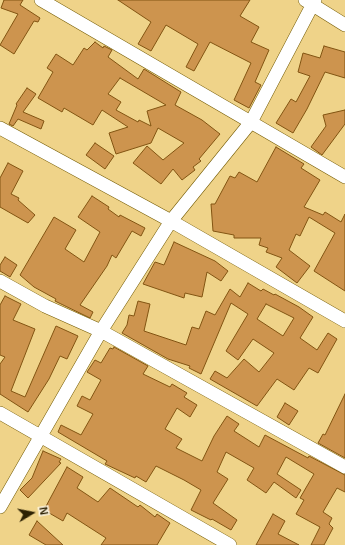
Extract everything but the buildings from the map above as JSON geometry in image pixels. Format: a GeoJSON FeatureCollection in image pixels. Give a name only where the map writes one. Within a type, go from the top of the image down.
{"type":"FeatureCollection","features":[{"type":"Feature","properties":{"kind":"street"},"geometry":{"type":"LineString","coordinates":[[41,0],[345,177]]}},
{"type":"Feature","properties":{"kind":"street"},"geometry":{"type":"LineString","coordinates":[[0,507],[101,331],[171,221],[251,122],[311,2],[345,25]]}},
{"type":"Feature","properties":{"kind":"street"},"geometry":{"type":"LineString","coordinates":[[0,128],[171,221],[345,321]]}},
{"type":"Feature","properties":{"kind":"street"},"geometry":{"type":"LineString","coordinates":[[0,281],[45,306],[101,331],[345,467]]}},
{"type":"Feature","properties":{"kind":"street"},"geometry":{"type":"LineString","coordinates":[[0,413],[230,545]]}}]}
